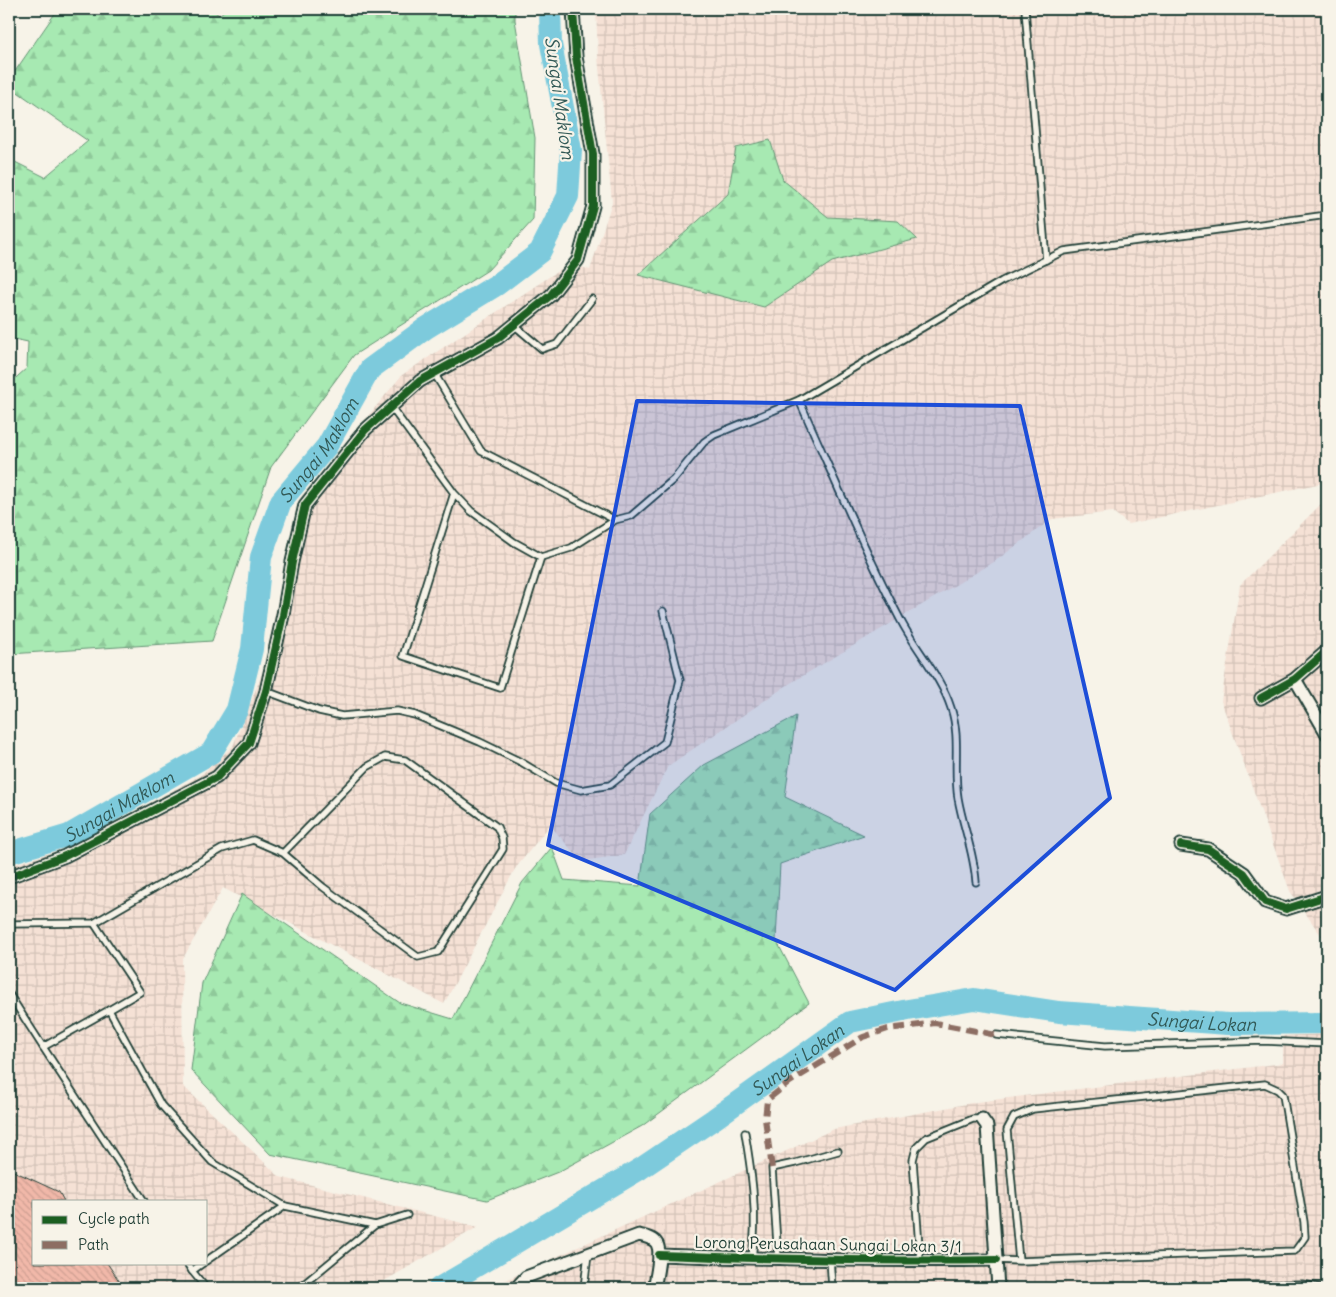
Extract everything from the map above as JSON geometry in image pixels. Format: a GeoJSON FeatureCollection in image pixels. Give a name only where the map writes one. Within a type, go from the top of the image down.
{"type":"FeatureCollection","features":[{"type":"Feature","properties":{"kind":"street"},"geometry":{"type":"LineString","coordinates":[[9,877],[65,856],[217,777],[249,742],[266,691],[305,505],[365,430],[420,381],[498,338],[514,326],[551,295],[578,260],[593,206],[593,154],[576,57],[573,9]]}},
{"type":"Feature","properties":{"kind":"street"},"geometry":{"type":"LineString","coordinates":[[1260,698],[1295,679],[1327,651]]}},
{"type":"Feature","properties":{"kind":"street"},"geometry":{"type":"LineString","coordinates":[[1295,679],[1327,734]]}},
{"type":"Feature","properties":{"kind":"street"},"geometry":{"type":"LineString","coordinates":[[1181,845],[1208,849],[1244,873],[1265,902],[1286,910],[1327,896]]}},
{"type":"Feature","properties":{"kind":"street"},"geometry":{"type":"LineString","coordinates":[[982,1119],[987,1126],[998,1288]]}},
{"type":"Feature","properties":{"kind":"street"},"geometry":{"type":"LineString","coordinates":[[516,1288],[526,1278],[639,1235],[651,1238],[657,1244],[659,1255],[654,1288]]}},
{"type":"Feature","properties":{"kind":"street","name":"Lorong Perusahaan Sungai Lokan 3/1"},"geometry":{"type":"LineString","coordinates":[[659,1255],[778,1259],[996,1260]]}},
{"type":"Feature","properties":{"kind":"lane"},"geometry":{"type":"LineString","coordinates":[[1025,9],[1046,260]]}},
{"type":"Feature","properties":{"kind":"lane"},"geometry":{"type":"LineString","coordinates":[[391,407],[454,493],[471,511],[514,542],[541,557],[571,548],[615,520],[631,516],[674,478],[704,442],[714,434],[799,400],[1002,281],[1064,251],[1327,215]]}},
{"type":"Feature","properties":{"kind":"lane"},"geometry":{"type":"LineString","coordinates":[[514,326],[542,349],[557,344],[592,298]]}},
{"type":"Feature","properties":{"kind":"lane"},"geometry":{"type":"LineString","coordinates":[[434,374],[481,451],[615,520]]}},
{"type":"Feature","properties":{"kind":"lane"},"geometry":{"type":"LineString","coordinates":[[799,400],[901,622],[940,684],[951,707],[958,734],[956,763],[958,797],[974,861],[976,882]]}},
{"type":"Feature","properties":{"kind":"lane"},"geometry":{"type":"LineString","coordinates":[[454,493],[403,656],[500,688],[541,557]]}},
{"type":"Feature","properties":{"kind":"lane"},"geometry":{"type":"LineString","coordinates":[[266,691],[319,711],[342,716],[397,710],[415,715],[480,742],[521,762],[556,783],[581,790],[610,785],[665,742],[680,680],[663,611]]}},
{"type":"Feature","properties":{"kind":"lane"},"geometry":{"type":"LineString","coordinates":[[9,924],[94,922],[222,850],[253,840],[283,854],[323,887],[418,957],[438,952],[502,849],[502,838],[497,827],[405,760],[385,757],[367,767],[283,854]]}},
{"type":"Feature","properties":{"kind":"lane"},"geometry":{"type":"LineString","coordinates":[[43,1046],[140,992],[94,922]]}},
{"type":"Feature","properties":{"kind":"lane"},"geometry":{"type":"LineString","coordinates":[[9,994],[143,1200]]}},
{"type":"Feature","properties":{"kind":"lane"},"geometry":{"type":"LineString","coordinates":[[109,1010],[161,1105],[212,1162],[285,1206],[375,1225]]}},
{"type":"Feature","properties":{"kind":"lane"},"geometry":{"type":"LineString","coordinates":[[996,1035],[1105,1046],[1264,1041],[1327,1044]]}},
{"type":"Feature","properties":{"kind":"lane"},"geometry":{"type":"LineString","coordinates":[[996,1260],[1019,1261],[1296,1251],[1305,1238],[1304,1222],[1283,1095],[1278,1090],[1265,1084],[1033,1109],[1014,1117],[1006,1130],[1019,1261]]}},
{"type":"Feature","properties":{"kind":"lane"},"geometry":{"type":"LineString","coordinates":[[920,1261],[913,1160],[916,1148],[926,1138],[973,1118],[982,1119]]}},
{"type":"Feature","properties":{"kind":"lane"},"geometry":{"type":"LineString","coordinates":[[745,1133],[754,1186],[755,1236],[752,1258]]}},
{"type":"Feature","properties":{"kind":"lane"},"geometry":{"type":"LineString","coordinates":[[778,1259],[772,1168],[838,1151]]}},
{"type":"Feature","properties":{"kind":"lane"},"geometry":{"type":"LineString","coordinates":[[208,1260],[285,1206]]}},
{"type":"Feature","properties":{"kind":"lane"},"geometry":{"type":"LineString","coordinates":[[299,1288],[375,1225],[407,1214]]}},
{"type":"Feature","properties":{"kind":"lane"},"geometry":{"type":"LineString","coordinates":[[584,1288],[588,1254]]}},
{"type":"Feature","properties":{"kind":"lane"},"geometry":{"type":"LineString","coordinates":[[830,1259],[832,1288]]}},
{"type":"Feature","properties":{"kind":"lane"},"geometry":{"type":"LineString","coordinates":[[188,1264],[206,1288]]}},
{"type":"Feature","properties":{"kind":"lane"},"geometry":{"type":"LineString","coordinates":[[192,1271],[202,1264]]}},
{"type":"Feature","properties":{"kind":"lane"},"geometry":{"type":"LineString","coordinates":[[1117,1288],[1302,1284],[1323,1288]]}},
{"type":"Feature","properties":{"kind":"highlighted area"},"geometry":{"type":"Polygon","coordinates":[[[637,401],[1020,406],[1110,798],[895,990],[548,845],[637,401]]]}},
{"type":"Feature","properties":{"kind":"shaded area"},"geometry":{"type":"Polygon","coordinates":[[[596,9],[1327,9],[1327,482],[1128,524],[1113,512],[1052,519],[994,562],[789,684],[668,766],[624,855],[581,861],[550,825],[515,869],[444,1004],[223,888],[182,960],[183,1086],[280,1177],[478,1227],[372,1288],[9,1288],[9,866],[69,847],[201,775],[233,746],[264,669],[298,501],[402,375],[570,263],[590,270],[612,202],[598,57],[596,9]]]}},
{"type":"Feature","properties":{"kind":"shaded area"},"geometry":{"type":"Polygon","coordinates":[[[1327,498],[1327,944],[1290,891],[1221,701],[1240,585],[1327,498]]]}},
{"type":"Feature","properties":{"kind":"shaded area"},"geometry":{"type":"Polygon","coordinates":[[[1327,1034],[1327,1288],[489,1288],[834,1129],[977,1102],[1283,1063],[1283,1036],[1327,1034]]]}},
{"type":"Feature","properties":{"kind":"green space"},"geometry":{"type":"Polygon","coordinates":[[[58,9],[211,9],[219,15],[226,9],[515,9],[515,20],[535,138],[533,220],[488,270],[354,355],[271,467],[212,641],[9,654],[9,384],[27,368],[28,342],[9,338],[9,159],[45,177],[88,141],[9,86],[9,80],[58,9]]]}},
{"type":"Feature","properties":{"kind":"green space"},"geometry":{"type":"Polygon","coordinates":[[[770,140],[783,180],[828,217],[898,221],[917,239],[832,262],[764,307],[638,275],[728,194],[736,148],[770,140]]]}},
{"type":"Feature","properties":{"kind":"green space"},"geometry":{"type":"Polygon","coordinates":[[[796,716],[785,797],[864,835],[780,864],[776,940],[809,1003],[642,1126],[558,1172],[487,1200],[270,1154],[191,1070],[202,983],[242,894],[400,1003],[453,1019],[522,883],[552,847],[564,880],[640,886],[650,814],[704,765],[796,716]]]}},
{"type":"Feature","properties":{"kind":"building"},"geometry":{"type":"Polygon","coordinates":[[[9,1169],[59,1192],[63,1200],[32,1200],[32,1264],[108,1264],[124,1288],[9,1288],[9,1169]]]}},
{"type":"Feature","properties":{"kind":"waterway","name":"Sungai Maklom"},"geometry":{"type":"LineString","coordinates":[[9,853],[69,835],[211,753],[237,710],[252,649],[261,557],[281,501],[327,446],[370,369],[426,328],[498,284],[540,252],[568,196],[571,150],[551,44],[550,9]]}},
{"type":"Feature","properties":{"kind":"waterway","name":"Sungai Lokan"},"geometry":{"type":"LineString","coordinates":[[439,1288],[640,1169],[850,1022],[974,999],[1059,1012],[1228,1024],[1327,1023]]}},
{"type":"Feature","properties":{"kind":"marked path"},"geometry":{"type":"LineString","coordinates":[[772,1168],[765,1119],[767,1100],[790,1082],[863,1037],[888,1029],[935,1023],[996,1035]]}},
{"type":"Feature","properties":{"kind":"cycle path"},"geometry":{"type":"LineString","coordinates":[[9,877],[65,856],[217,777],[249,743],[266,691],[305,505],[365,430],[420,381],[498,338],[551,295],[578,260],[593,206],[593,154],[576,57],[573,9]]}},
{"type":"Feature","properties":{"kind":"cycle path"},"geometry":{"type":"LineString","coordinates":[[1261,698],[1295,679],[1327,651]]}},
{"type":"Feature","properties":{"kind":"cycle path"},"geometry":{"type":"LineString","coordinates":[[1181,845],[1208,849],[1244,873],[1265,902],[1286,909],[1327,896]]}},
{"type":"Feature","properties":{"kind":"cycle path"},"geometry":{"type":"LineString","coordinates":[[659,1255],[828,1260],[996,1260]]}}]}
